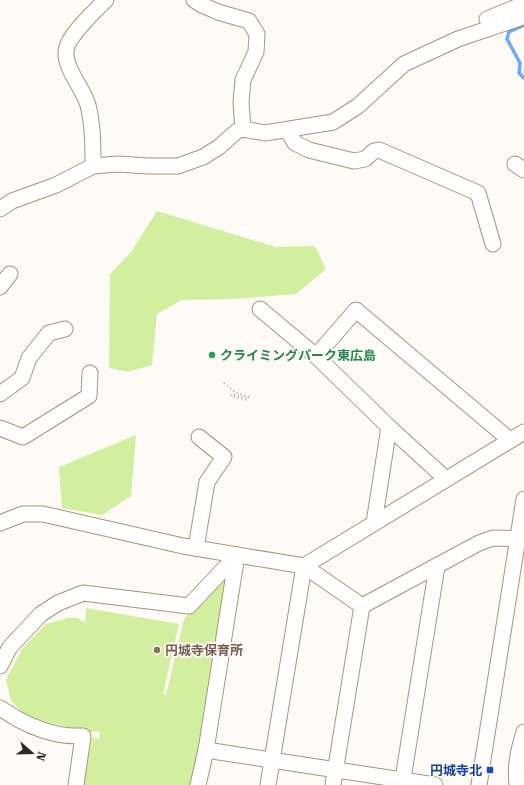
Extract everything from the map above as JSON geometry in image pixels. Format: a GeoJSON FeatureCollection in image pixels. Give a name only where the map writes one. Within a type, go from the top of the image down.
{"type":"FeatureCollection","features":[{"type":"Feature","properties":{"kind":"street"},"geometry":{"type":"LineString","coordinates":[[93,166],[92,135],[88,106],[81,88],[70,69],[66,52],[71,36],[106,0]]}},
{"type":"Feature","properties":{"kind":"street"},"geometry":{"type":"LineString","coordinates":[[194,0],[218,12],[249,21],[257,34],[256,52],[243,80],[241,102],[243,129]]}},
{"type":"Feature","properties":{"kind":"street"},"geometry":{"type":"LineString","coordinates":[[447,44],[453,31],[486,20],[519,6],[524,1]]}},
{"type":"Feature","properties":{"kind":"street"},"geometry":{"type":"LineString","coordinates":[[0,209],[12,201],[56,184],[93,166],[118,164],[178,166],[204,158],[237,131],[243,129],[265,133],[333,122],[358,106],[404,64],[447,44],[520,18],[524,15]]}},
{"type":"Feature","properties":{"kind":"street"},"geometry":{"type":"LineString","coordinates":[[287,130],[295,143],[309,150],[354,161],[365,159],[374,151],[379,150],[478,193],[493,244]]}},
{"type":"Feature","properties":{"kind":"street"},"geometry":{"type":"LineString","coordinates":[[0,287],[10,274]]}},
{"type":"Feature","properties":{"kind":"street"},"geometry":{"type":"LineString","coordinates":[[260,309],[316,356],[389,427],[446,479]]}},
{"type":"Feature","properties":{"kind":"street"},"geometry":{"type":"LineString","coordinates":[[316,356],[356,310],[510,440]]}},
{"type":"Feature","properties":{"kind":"street"},"geometry":{"type":"LineString","coordinates":[[0,394],[22,378],[29,358],[49,333],[65,329]]}},
{"type":"Feature","properties":{"kind":"street"},"geometry":{"type":"LineString","coordinates":[[0,428],[23,437],[89,396],[90,373]]}},
{"type":"Feature","properties":{"kind":"street"},"geometry":{"type":"LineString","coordinates":[[374,523],[389,427]]}},
{"type":"Feature","properties":{"kind":"street"},"geometry":{"type":"LineString","coordinates":[[268,785],[304,566],[524,432]]}},
{"type":"Feature","properties":{"kind":"street"},"geometry":{"type":"LineString","coordinates":[[196,548],[207,482],[224,457],[199,437]]}},
{"type":"Feature","properties":{"kind":"street"},"geometry":{"type":"LineString","coordinates":[[478,785],[521,539],[524,499]]}},
{"type":"Feature","properties":{"kind":"street"},"geometry":{"type":"LineString","coordinates":[[0,524],[23,514],[43,514],[196,548],[304,566],[362,606]]}},
{"type":"Feature","properties":{"kind":"street"},"geometry":{"type":"LineString","coordinates":[[362,606],[478,543],[493,538],[521,539]]}},
{"type":"Feature","properties":{"kind":"street"},"geometry":{"type":"LineString","coordinates":[[0,666],[10,647],[26,629],[41,614],[58,603],[83,593],[190,606],[237,555]]}},
{"type":"Feature","properties":{"kind":"street"},"geometry":{"type":"LineString","coordinates":[[198,785],[206,750],[237,555]]}},
{"type":"Feature","properties":{"kind":"street"},"geometry":{"type":"LineString","coordinates":[[402,783],[437,566]]}},
{"type":"Feature","properties":{"kind":"street"},"geometry":{"type":"LineString","coordinates":[[333,785],[362,606]]}},
{"type":"Feature","properties":{"kind":"street"},"geometry":{"type":"LineString","coordinates":[[0,708],[20,721],[41,730],[58,734],[83,736],[76,785]]}},
{"type":"Feature","properties":{"kind":"street"},"geometry":{"type":"LineString","coordinates":[[517,785],[517,754],[524,732]]}},
{"type":"Feature","properties":{"kind":"street"},"geometry":{"type":"LineString","coordinates":[[206,750],[336,770],[402,783],[435,785]]}},
{"type":"Feature","properties":{"kind":"path"},"geometry":{"type":"LineString","coordinates":[[224,383],[235,392],[249,397],[232,394],[231,396],[247,400]]}},
{"type":"Feature","properties":{"kind":"green space"},"geometry":{"type":"Polygon","coordinates":[[[157,211],[276,247],[315,246],[326,269],[296,294],[233,299],[182,300],[157,314],[152,365],[128,372],[109,368],[110,274],[131,252],[157,211]]]}},
{"type":"Feature","properties":{"kind":"green space"},"geometry":{"type":"Polygon","coordinates":[[[136,435],[131,496],[102,515],[62,508],[59,467],[136,435]]]}},
{"type":"Feature","properties":{"kind":"green space"},"geometry":{"type":"Polygon","coordinates":[[[227,571],[193,785],[84,785],[92,737],[99,739],[100,731],[91,732],[46,722],[25,715],[11,701],[6,680],[22,649],[46,624],[68,618],[78,618],[85,623],[86,608],[179,624],[163,694],[166,695],[184,619],[227,571]]]}},
{"type":"Feature","properties":{"kind":"waterway"},"geometry":{"type":"LineString","coordinates":[[524,25],[509,32],[507,39],[520,63],[519,73],[524,78]]}},
{"type":"Feature","properties":{"kind":"place","name":"クライミングパーク東広島"},"geometry":{"type":"Point","coordinates":[212,355]}},
{"type":"Feature","properties":{"kind":"place","name":"円城寺保育所"},"geometry":{"type":"Point","coordinates":[157,650]}},
{"type":"Feature","properties":{"kind":"place","name":"円城寺北"},"geometry":{"type":"Point","coordinates":[490,770]}}]}
